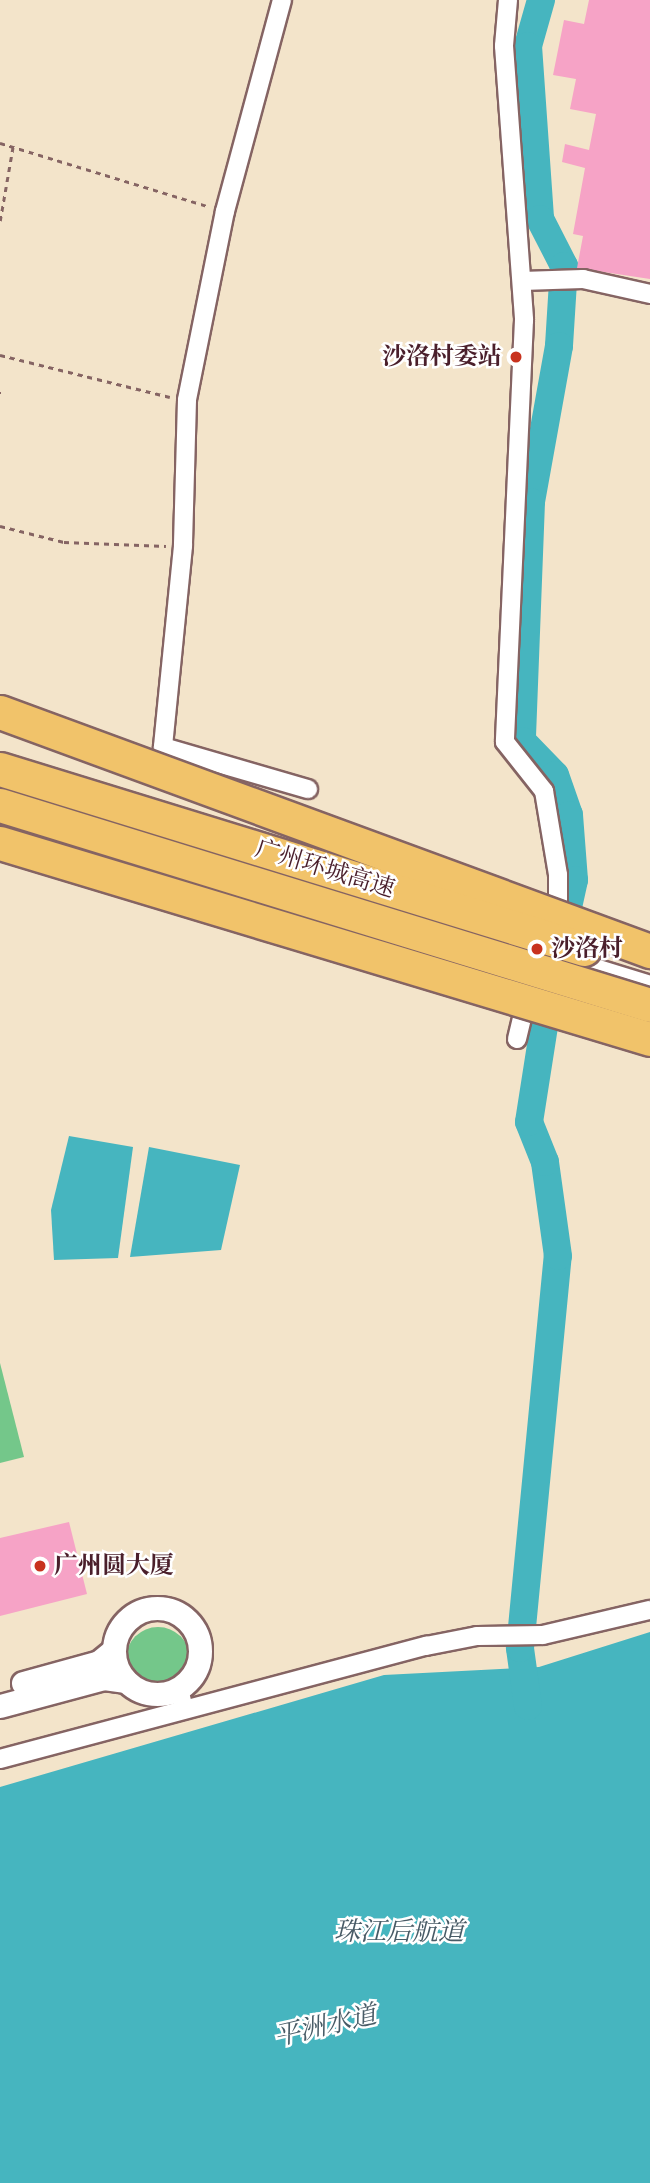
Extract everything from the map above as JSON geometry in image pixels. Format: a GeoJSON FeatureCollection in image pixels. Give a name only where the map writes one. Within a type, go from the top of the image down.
{"type":"FeatureCollection","features":[{"type":"Feature","properties":{"kind":"highway"},"geometry":{"type":"LineString","coordinates":[[0,712],[650,951]]}},
{"type":"Feature","properties":{"kind":"highway","name":"广州环城高速"},"geometry":{"type":"LineString","coordinates":[[0,769],[650,969]]}},
{"type":"Feature","properties":{"kind":"highway","name":"广州环城高速"},"geometry":{"type":"LineString","coordinates":[[0,805],[650,1005]]}},
{"type":"Feature","properties":{"kind":"highway"},"geometry":{"type":"LineString","coordinates":[[0,843],[650,1039]]}},
{"type":"Feature","properties":{"kind":"street"},"geometry":{"type":"LineString","coordinates":[[282,0],[225,211],[187,400],[183,546],[163,747],[308,789]]}},
{"type":"Feature","properties":{"kind":"street"},"geometry":{"type":"LineString","coordinates":[[508,0],[504,46],[522,281],[505,742],[537,775],[551,817],[560,900],[550,954],[528,994],[517,1039]]}},
{"type":"Feature","properties":{"kind":"street"},"geometry":{"type":"LineString","coordinates":[[522,281],[583,279],[650,294]]}},
{"type":"Feature","properties":{"kind":"street"},"geometry":{"type":"LineString","coordinates":[[0,787],[650,985]]}},
{"type":"Feature","properties":{"kind":"street"},"geometry":{"type":"LineString","coordinates":[[125,1681],[114,1650],[120,1628],[142,1610],[183,1616],[201,1653],[181,1699]]}},
{"type":"Feature","properties":{"kind":"street"},"geometry":{"type":"LineString","coordinates":[[0,1759],[181,1699],[478,1636],[543,1635],[650,1610]]}},
{"type":"Feature","properties":{"kind":"street"},"geometry":{"type":"LineString","coordinates":[[0,1689],[91,1665],[114,1650]]}},
{"type":"Feature","properties":{"kind":"street"},"geometry":{"type":"LineString","coordinates":[[0,1706],[104,1678],[125,1681],[151,1694],[181,1699]]}},
{"type":"Feature","properties":{"kind":"path"},"geometry":{"type":"LineString","coordinates":[[0,143],[225,211]]}},
{"type":"Feature","properties":{"kind":"path"},"geometry":{"type":"LineString","coordinates":[[0,221],[13,146]]}},
{"type":"Feature","properties":{"kind":"path"},"geometry":{"type":"LineString","coordinates":[[0,355],[187,400]]}},
{"type":"Feature","properties":{"kind":"path"},"geometry":{"type":"LineString","coordinates":[[0,526],[64,542],[183,546]]}},
{"type":"Feature","properties":{"kind":"green space"},"geometry":{"type":"Polygon","coordinates":[[[0,1363],[24,1457],[0,1463],[0,1363]]]}},
{"type":"Feature","properties":{"kind":"green space"},"geometry":{"type":"Polygon","coordinates":[[[158,1627],[181,1636],[190,1659],[181,1682],[158,1691],[135,1682],[126,1659],[135,1636],[158,1627]]]}},
{"type":"Feature","properties":{"kind":"water"},"geometry":{"type":"Polygon","coordinates":[[[69,1136],[133,1147],[118,1258],[54,1260],[51,1210],[69,1136]]]}},
{"type":"Feature","properties":{"kind":"water"},"geometry":{"type":"Polygon","coordinates":[[[149,1147],[240,1165],[221,1250],[130,1257],[149,1147]]]}},
{"type":"Feature","properties":{"kind":"water","name":"珠江后航道"},"geometry":{"type":"Polygon","coordinates":[[[650,1632],[650,2183],[0,2183],[0,1787],[384,1675],[539,1667],[650,1632]]]}},
{"type":"Feature","properties":{"kind":"building"},"geometry":{"type":"Polygon","coordinates":[[[589,0],[650,0],[650,279],[577,268],[583,236],[573,234],[585,168],[562,162],[565,144],[589,150],[596,114],[570,109],[576,79],[553,75],[564,20],[584,24],[589,0]]]}},
{"type":"Feature","properties":{"kind":"building","name":"广州圆大厦"},"geometry":{"type":"Polygon","coordinates":[[[69,1522],[87,1594],[0,1616],[0,1538],[69,1522]]]}},
{"type":"Feature","properties":{"kind":"waterway"},"geometry":{"type":"LineString","coordinates":[[541,0],[528,46],[540,219],[564,266],[559,346],[531,502],[522,741],[555,775],[569,815],[574,880],[561,939]]}},
{"type":"Feature","properties":{"kind":"waterway"},"geometry":{"type":"LineString","coordinates":[[528,1706],[520,1648],[558,1256],[545,1162],[529,1122],[550,988]]}},
{"type":"Feature","properties":{"kind":"place","name":"沙洛村委站"},"geometry":{"type":"Point","coordinates":[516,357]}},
{"type":"Feature","properties":{"kind":"place","name":"沙洛村"},"geometry":{"type":"Point","coordinates":[537,949]}},
{"type":"Feature","properties":{"kind":"place","name":"广州圆大厦"},"geometry":{"type":"Point","coordinates":[40,1566]}},
{"type":"Feature","properties":{"kind":"water label","name":"平洲水道"},"geometry":{"type":"Point","coordinates":[325,2026]}}]}
